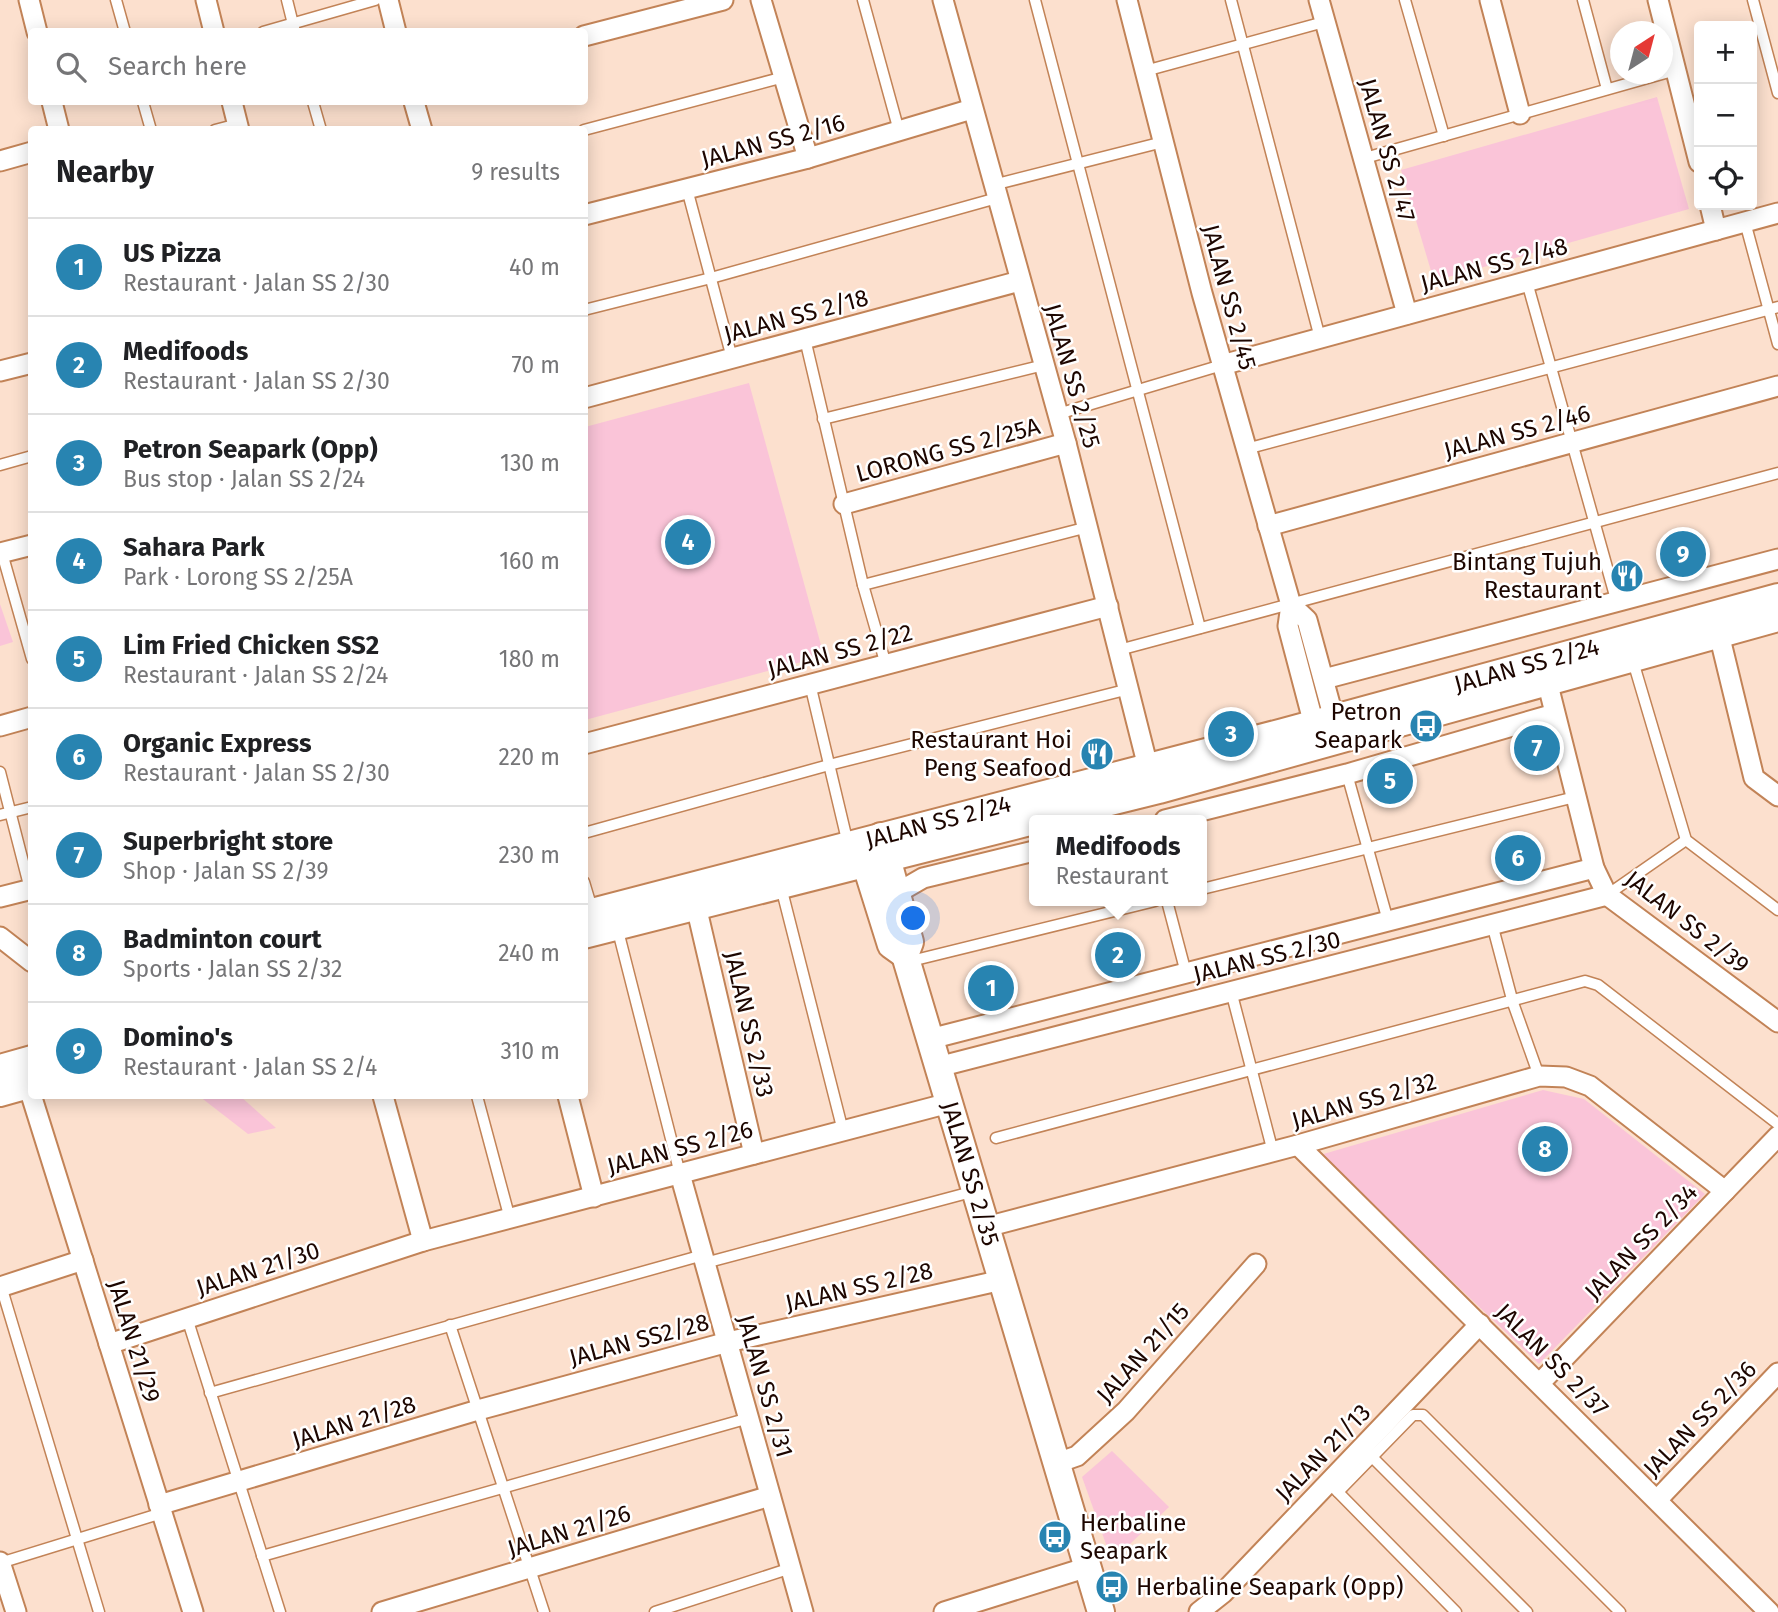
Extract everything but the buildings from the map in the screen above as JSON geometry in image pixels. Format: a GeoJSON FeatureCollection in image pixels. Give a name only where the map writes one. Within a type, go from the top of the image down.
{"type":"FeatureCollection","features":[{"type":"Feature","properties":{"kind":"main road","name":"JALAN SS 2/24"},"geometry":{"type":"LineString","coordinates":[[1056,815],[1778,597]]}},
{"type":"Feature","properties":{"kind":"main road","name":"JALAN SS 2/24"},"geometry":{"type":"LineString","coordinates":[[588,921],[868,848],[1148,767],[1327,732],[1547,681],[1778,618]]}},
{"type":"Feature","properties":{"kind":"main road","name":"JALAN SS 2/24"},"geometry":{"type":"LineString","coordinates":[[588,921],[617,926],[827,872],[868,848],[927,848],[1029,823]]}},
{"type":"Feature","properties":{"kind":"main road","name":"JALAN SS 2/35"},"geometry":{"type":"LineString","coordinates":[[868,848],[886,894],[910,942],[906,958],[1101,1612]]}},
{"type":"Feature","properties":{"kind":"main road"},"geometry":{"type":"LineString","coordinates":[[827,872],[886,894],[909,863],[927,848]]}},
{"type":"Feature","properties":{"kind":"main road"},"geometry":{"type":"LineString","coordinates":[[0,1070],[28,1076]]}},
{"type":"Feature","properties":{"kind":"main road"},"geometry":{"type":"LineString","coordinates":[[0,1093],[28,1077]]}},
{"type":"Feature","properties":{"kind":"street"},"geometry":{"type":"LineString","coordinates":[[29,0],[36,28]]}},
{"type":"Feature","properties":{"kind":"street"},"geometry":{"type":"LineString","coordinates":[[206,0],[213,28]]}},
{"type":"Feature","properties":{"kind":"street"},"geometry":{"type":"LineString","coordinates":[[388,0],[395,28]]}},
{"type":"Feature","properties":{"kind":"street"},"geometry":{"type":"LineString","coordinates":[[588,35],[723,0]]}},
{"type":"Feature","properties":{"kind":"street"},"geometry":{"type":"LineString","coordinates":[[761,0],[808,158]]}},
{"type":"Feature","properties":{"kind":"street","name":"JALAN SS 2/25"},"geometry":{"type":"LineString","coordinates":[[943,0],[1066,443],[1148,767]]}},
{"type":"Feature","properties":{"kind":"street","name":"JALAN SS 2/45"},"geometry":{"type":"LineString","coordinates":[[1128,0],[1222,365],[1291,605],[1288,626],[1327,732]]}},
{"type":"Feature","properties":{"kind":"street","name":"JALAN SS 2/47"},"geometry":{"type":"LineString","coordinates":[[1319,0],[1407,314]]}},
{"type":"Feature","properties":{"kind":"street"},"geometry":{"type":"LineString","coordinates":[[1490,0],[1520,114]]}},
{"type":"Feature","properties":{"kind":"street"},"geometry":{"type":"LineString","coordinates":[[1658,0],[1695,147]]}},
{"type":"Feature","properties":{"kind":"street"},"geometry":{"type":"LineString","coordinates":[[53,105],[58,126]]}},
{"type":"Feature","properties":{"kind":"street"},"geometry":{"type":"LineString","coordinates":[[233,105],[239,126]]}},
{"type":"Feature","properties":{"kind":"street"},"geometry":{"type":"LineString","coordinates":[[415,105],[421,126]]}},
{"type":"Feature","properties":{"kind":"street","name":"JALAN SS 2/16"},"geometry":{"type":"LineString","coordinates":[[588,214],[808,158],[972,109]]}},
{"type":"Feature","properties":{"kind":"street"},"geometry":{"type":"LineString","coordinates":[[0,161],[28,153]]}},
{"type":"Feature","properties":{"kind":"street"},"geometry":{"type":"LineString","coordinates":[[1711,210],[1716,230]]}},
{"type":"Feature","properties":{"kind":"street","name":"JALAN SS 2/48"},"geometry":{"type":"LineString","coordinates":[[1222,365],[1778,213]]}},
{"type":"Feature","properties":{"kind":"street","name":"JALAN SS 2/18"},"geometry":{"type":"LineString","coordinates":[[588,397],[1020,282]]}},
{"type":"Feature","properties":{"kind":"street"},"geometry":{"type":"LineString","coordinates":[[0,371],[28,364]]}},
{"type":"Feature","properties":{"kind":"street","name":"JALAN SS 2/46"},"geometry":{"type":"LineString","coordinates":[[1268,526],[1778,386]]}},
{"type":"Feature","properties":{"kind":"street","name":"LORONG SS 2/25A"},"geometry":{"type":"LineString","coordinates":[[844,504],[1066,443]]}},
{"type":"Feature","properties":{"kind":"street"},"geometry":{"type":"LineString","coordinates":[[1,553],[28,546]]}},
{"type":"Feature","properties":{"kind":"street"},"geometry":{"type":"LineString","coordinates":[[1324,678],[1778,559]]}},
{"type":"Feature","properties":{"kind":"street","name":"JALAN SS 2/45"},"geometry":{"type":"LineString","coordinates":[[1291,605],[1307,620],[1324,678],[1327,732]]}},
{"type":"Feature","properties":{"kind":"street","name":"JALAN SS 2/22"},"geometry":{"type":"LineString","coordinates":[[588,743],[1108,606]]}},
{"type":"Feature","properties":{"kind":"street"},"geometry":{"type":"LineString","coordinates":[[1720,634],[1754,778],[1778,796]]}},
{"type":"Feature","properties":{"kind":"street","name":"JALAN SS 2/39"},"geometry":{"type":"LineString","coordinates":[[1547,681],[1594,868],[1607,895],[1778,1022]]}},
{"type":"Feature","properties":{"kind":"street"},"geometry":{"type":"LineString","coordinates":[[1185,815],[1346,774],[1554,714]]}},
{"type":"Feature","properties":{"kind":"street"},"geometry":{"type":"LineString","coordinates":[[0,726],[28,719]]}},
{"type":"Feature","properties":{"kind":"street"},"geometry":{"type":"LineString","coordinates":[[886,894],[923,878],[1029,853]]}},
{"type":"Feature","properties":{"kind":"street"},"geometry":{"type":"LineString","coordinates":[[930,1039],[1594,868]]}},
{"type":"Feature","properties":{"kind":"street"},"geometry":{"type":"LineString","coordinates":[[0,897],[28,890]]}},
{"type":"Feature","properties":{"kind":"street","name":"JALAN SS 2/30"},"geometry":{"type":"LineString","coordinates":[[938,1067],[1607,895]]}},
{"type":"Feature","properties":{"kind":"street","name":"JALAN SS 2/33"},"geometry":{"type":"LineString","coordinates":[[696,906],[754,1154]]}},
{"type":"Feature","properties":{"kind":"street"},"geometry":{"type":"LineString","coordinates":[[0,937],[28,959]]}},
{"type":"Feature","properties":{"kind":"street","name":"JALAN SS 2/32"},"geometry":{"type":"LineString","coordinates":[[986,1227],[1273,1152],[1539,1076],[1566,1077],[1590,1086],[1725,1191]]}},
{"type":"Feature","properties":{"kind":"street","name":"JALAN 21/29"},"geometry":{"type":"LineString","coordinates":[[37,1099],[83,1260],[193,1612]]}},
{"type":"Feature","properties":{"kind":"street"},"geometry":{"type":"LineString","coordinates":[[384,1099],[423,1241]]}},
{"type":"Feature","properties":{"kind":"street"},"geometry":{"type":"LineString","coordinates":[[569,1099],[594,1196]]}},
{"type":"Feature","properties":{"kind":"street","name":"JALAN SS 2/26"},"geometry":{"type":"LineString","coordinates":[[423,1241],[949,1103]]}},
{"type":"Feature","properties":{"kind":"street","name":"JALAN SS 2/34"},"geometry":{"type":"LineString","coordinates":[[1540,1383],[1778,1136]]}},
{"type":"Feature","properties":{"kind":"street","name":"JALAN SS 2/37"},"geometry":{"type":"LineString","coordinates":[[1298,1145],[1769,1612]]}},
{"type":"Feature","properties":{"kind":"street","name":"JALAN SS 2/31"},"geometry":{"type":"LineString","coordinates":[[680,1174],[803,1612]]}},
{"type":"Feature","properties":{"kind":"street","name":"JALAN 21/30"},"geometry":{"type":"LineString","coordinates":[[109,1343],[423,1241]]}},
{"type":"Feature","properties":{"kind":"street"},"geometry":{"type":"LineString","coordinates":[[1,1287],[83,1260]]}},
{"type":"Feature","properties":{"kind":"street","name":"JALAN 21/15"},"geometry":{"type":"LineString","coordinates":[[1057,1463],[1077,1455],[1126,1411],[1256,1264]]}},
{"type":"Feature","properties":{"kind":"street","name":"JALAN SS 2/28"},"geometry":{"type":"LineString","coordinates":[[728,1342],[1002,1280]]}},
{"type":"Feature","properties":{"kind":"street","name":"JALAN 21/13"},"geometry":{"type":"LineString","coordinates":[[1199,1612],[1333,1487],[1480,1324]]}},
{"type":"Feature","properties":{"kind":"street","name":"JALAN SS2/28"},"geometry":{"type":"LineString","coordinates":[[564,1386],[728,1342]]}},
{"type":"Feature","properties":{"kind":"street","name":"JALAN SS 2/36"},"geometry":{"type":"LineString","coordinates":[[1657,1500],[1778,1373]]}},
{"type":"Feature","properties":{"kind":"street","name":"JALAN 21/28"},"geometry":{"type":"LineString","coordinates":[[161,1509],[238,1482],[564,1386]]}},
{"type":"Feature","properties":{"kind":"street","name":"JALAN 21/26"},"geometry":{"type":"LineString","coordinates":[[382,1612],[771,1496]]}},
{"type":"Feature","properties":{"kind":"street"},"geometry":{"type":"LineString","coordinates":[[0,1563],[16,1612]]}},
{"type":"Feature","properties":{"kind":"street"},"geometry":{"type":"LineString","coordinates":[[944,1612],[1088,1567]]}},
{"type":"Feature","properties":{"kind":"lane"},"geometry":{"type":"LineString","coordinates":[[116,0],[124,28]]}},
{"type":"Feature","properties":{"kind":"lane"},"geometry":{"type":"LineString","coordinates":[[287,0],[294,27],[375,0]]}},
{"type":"Feature","properties":{"kind":"lane"},"geometry":{"type":"LineString","coordinates":[[863,0],[899,131]]}},
{"type":"Feature","properties":{"kind":"lane"},"geometry":{"type":"LineString","coordinates":[[1035,0],[1200,628]]}},
{"type":"Feature","properties":{"kind":"lane"},"geometry":{"type":"LineString","coordinates":[[1231,0],[1320,338]]}},
{"type":"Feature","properties":{"kind":"lane"},"geometry":{"type":"LineString","coordinates":[[1405,0],[1444,136]]}},
{"type":"Feature","properties":{"kind":"lane"},"geometry":{"type":"LineString","coordinates":[[1583,0],[1607,89]]}},
{"type":"Feature","properties":{"kind":"lane"},"geometry":{"type":"LineString","coordinates":[[1754,0],[1778,93]]}},
{"type":"Feature","properties":{"kind":"lane"},"geometry":{"type":"LineString","coordinates":[[1146,71],[1324,22]]}},
{"type":"Feature","properties":{"kind":"lane"},"geometry":{"type":"LineString","coordinates":[[1365,159],[1676,70]]}},
{"type":"Feature","properties":{"kind":"lane"},"geometry":{"type":"LineString","coordinates":[[588,129],[783,77]]}},
{"type":"Feature","properties":{"kind":"lane"},"geometry":{"type":"LineString","coordinates":[[144,105],[150,126]]}},
{"type":"Feature","properties":{"kind":"lane"},"geometry":{"type":"LineString","coordinates":[[314,105],[320,126]]}},
{"type":"Feature","properties":{"kind":"lane"},"geometry":{"type":"LineString","coordinates":[[588,309],[711,278],[1078,163],[1163,142]]}},
{"type":"Feature","properties":{"kind":"lane"},"geometry":{"type":"LineString","coordinates":[[687,189],[733,358]]}},
{"type":"Feature","properties":{"kind":"lane"},"geometry":{"type":"LineString","coordinates":[[1745,222],[1773,308],[1778,344]]}},
{"type":"Feature","properties":{"kind":"lane"},"geometry":{"type":"LineString","coordinates":[[1527,282],[1617,603]]}},
{"type":"Feature","properties":{"kind":"lane"},"geometry":{"type":"LineString","coordinates":[[1246,449],[1773,308]]}},
{"type":"Feature","properties":{"kind":"lane"},"geometry":{"type":"LineString","coordinates":[[805,339],[863,585],[886,664]]}},
{"type":"Feature","properties":{"kind":"lane"},"geometry":{"type":"LineString","coordinates":[[823,419],[1044,365]]}},
{"type":"Feature","properties":{"kind":"lane"},"geometry":{"type":"LineString","coordinates":[[1058,414],[1139,392],[1222,365]]}},
{"type":"Feature","properties":{"kind":"lane"},"geometry":{"type":"LineString","coordinates":[[0,465],[28,457]]}},
{"type":"Feature","properties":{"kind":"lane"},"geometry":{"type":"LineString","coordinates":[[1119,650],[1778,473]]}},
{"type":"Feature","properties":{"kind":"lane"},"geometry":{"type":"LineString","coordinates":[[863,585],[1088,527]]}},
{"type":"Feature","properties":{"kind":"lane"},"geometry":{"type":"LineString","coordinates":[[1,553],[28,630]]}},
{"type":"Feature","properties":{"kind":"lane"},"geometry":{"type":"LineString","coordinates":[[1632,658],[1686,840],[1778,910]]}},
{"type":"Feature","properties":{"kind":"lane"},"geometry":{"type":"LineString","coordinates":[[810,684],[829,765],[868,848]]}},
{"type":"Feature","properties":{"kind":"lane"},"geometry":{"type":"LineString","coordinates":[[588,832],[829,765],[1129,689]]}},
{"type":"Feature","properties":{"kind":"lane"},"geometry":{"type":"LineString","coordinates":[[0,772],[5,814],[28,880]]}},
{"type":"Feature","properties":{"kind":"lane"},"geometry":{"type":"LineString","coordinates":[[1346,774],[1388,921]]}},
{"type":"Feature","properties":{"kind":"lane"},"geometry":{"type":"LineString","coordinates":[[1207,888],[1575,797]]}},
{"type":"Feature","properties":{"kind":"lane"},"geometry":{"type":"LineString","coordinates":[[5,814],[28,808]]}},
{"type":"Feature","properties":{"kind":"lane"},"geometry":{"type":"LineString","coordinates":[[1607,895],[1686,840]]}},
{"type":"Feature","properties":{"kind":"lane"},"geometry":{"type":"LineString","coordinates":[[780,885],[844,1131]]}},
{"type":"Feature","properties":{"kind":"lane"},"geometry":{"type":"LineString","coordinates":[[906,958],[1133,906]]}},
{"type":"Feature","properties":{"kind":"lane"},"geometry":{"type":"LineString","coordinates":[[1168,906],[1186,973]]}},
{"type":"Feature","properties":{"kind":"lane"},"geometry":{"type":"LineString","coordinates":[[1492,924],[1513,1003],[1539,1076]]}},
{"type":"Feature","properties":{"kind":"lane"},"geometry":{"type":"LineString","coordinates":[[617,926],[680,1174]]}},
{"type":"Feature","properties":{"kind":"lane"},"geometry":{"type":"LineString","coordinates":[[996,1138],[1592,982],[1778,1124]]}},
{"type":"Feature","properties":{"kind":"lane"},"geometry":{"type":"LineString","coordinates":[[1231,992],[1273,1152]]}},
{"type":"Feature","properties":{"kind":"lane"},"geometry":{"type":"LineString","coordinates":[[478,1099],[510,1219]]}},
{"type":"Feature","properties":{"kind":"lane"},"geometry":{"type":"LineString","coordinates":[[211,1393],[450,1325],[975,1191]]}},
{"type":"Feature","properties":{"kind":"lane"},"geometry":{"type":"LineString","coordinates":[[1,1287],[99,1612]]}},
{"type":"Feature","properties":{"kind":"lane"},"geometry":{"type":"LineString","coordinates":[[187,1318],[280,1612]]}},
{"type":"Feature","properties":{"kind":"lane"},"geometry":{"type":"LineString","coordinates":[[450,1325],[544,1612]]}},
{"type":"Feature","properties":{"kind":"lane"},"geometry":{"type":"LineString","coordinates":[[1456,1612],[1333,1487],[1372,1457],[1413,1415],[1426,1416],[1620,1612]]}},
{"type":"Feature","properties":{"kind":"lane"},"geometry":{"type":"LineString","coordinates":[[262,1556],[749,1418]]}},
{"type":"Feature","properties":{"kind":"lane"},"geometry":{"type":"LineString","coordinates":[[1372,1457],[1527,1612]]}},
{"type":"Feature","properties":{"kind":"lane"},"geometry":{"type":"LineString","coordinates":[[0,1563],[161,1509]]}},
{"type":"Feature","properties":{"kind":"lane"},"geometry":{"type":"LineString","coordinates":[[655,1612],[791,1568]]}},
{"type":"Feature","properties":{"kind":"shaded area"},"geometry":{"type":"Polygon","coordinates":[[[1657,97],[1689,209],[1434,281],[1401,170],[1657,97]]]}},
{"type":"Feature","properties":{"kind":"shaded area"},"geometry":{"type":"Polygon","coordinates":[[[749,383],[824,656],[588,719],[588,426],[749,383]]]}},
{"type":"Feature","properties":{"kind":"shaded area"},"geometry":{"type":"Polygon","coordinates":[[[0,604],[13,642],[0,646],[0,604]]]}},
{"type":"Feature","properties":{"kind":"shaded area"},"geometry":{"type":"Polygon","coordinates":[[[1543,1090],[1584,1099],[1705,1194],[1539,1364],[1320,1155],[1543,1090]]]}},
{"type":"Feature","properties":{"kind":"shaded area"},"geometry":{"type":"Polygon","coordinates":[[[203,1099],[243,1099],[276,1128],[248,1134],[203,1099]]]}},
{"type":"Feature","properties":{"kind":"shaded area"},"geometry":{"type":"Polygon","coordinates":[[[1112,1451],[1169,1507],[1112,1561],[1082,1477],[1112,1451]]]}},
{"type":"Feature","properties":{"kind":"place","name":"Sahara Park"},"geometry":{"type":"Point","coordinates":[688,542]}},
{"type":"Feature","properties":{"kind":"place","name":"Domino's"},"geometry":{"type":"Point","coordinates":[1683,554]}},
{"type":"Feature","properties":{"kind":"place","name":"Bintang Tujuh Restaurant"},"geometry":{"type":"Point","coordinates":[1627,576]}},
{"type":"Feature","properties":{"kind":"place","name":"Petron Seapark"},"geometry":{"type":"Point","coordinates":[1426,726]}},
{"type":"Feature","properties":{"kind":"place","name":"Petron Seapark (Opp)"},"geometry":{"type":"Point","coordinates":[1231,734]}},
{"type":"Feature","properties":{"kind":"place","name":"Superbright store"},"geometry":{"type":"Point","coordinates":[1537,748]}},
{"type":"Feature","properties":{"kind":"place","name":"Restaurant Hoi Peng Seafood"},"geometry":{"type":"Point","coordinates":[1097,754]}},
{"type":"Feature","properties":{"kind":"place","name":"Lim Fried Chicken SS2"},"geometry":{"type":"Point","coordinates":[1390,781]}},
{"type":"Feature","properties":{"kind":"place","name":"Organic Express"},"geometry":{"type":"Point","coordinates":[1518,858]}},
{"type":"Feature","properties":{"kind":"place","name":"Medifoods"},"geometry":{"type":"Point","coordinates":[1118,955]}},
{"type":"Feature","properties":{"kind":"place","name":"US Pizza"},"geometry":{"type":"Point","coordinates":[991,988]}},
{"type":"Feature","properties":{"kind":"place","name":"Badminton court"},"geometry":{"type":"Point","coordinates":[1545,1149]}},
{"type":"Feature","properties":{"kind":"place","name":"Herbaline Seapark"},"geometry":{"type":"Point","coordinates":[1055,1537]}},
{"type":"Feature","properties":{"kind":"place","name":"Herbaline Seapark (Opp)"},"geometry":{"type":"Point","coordinates":[1112,1587]}}]}
